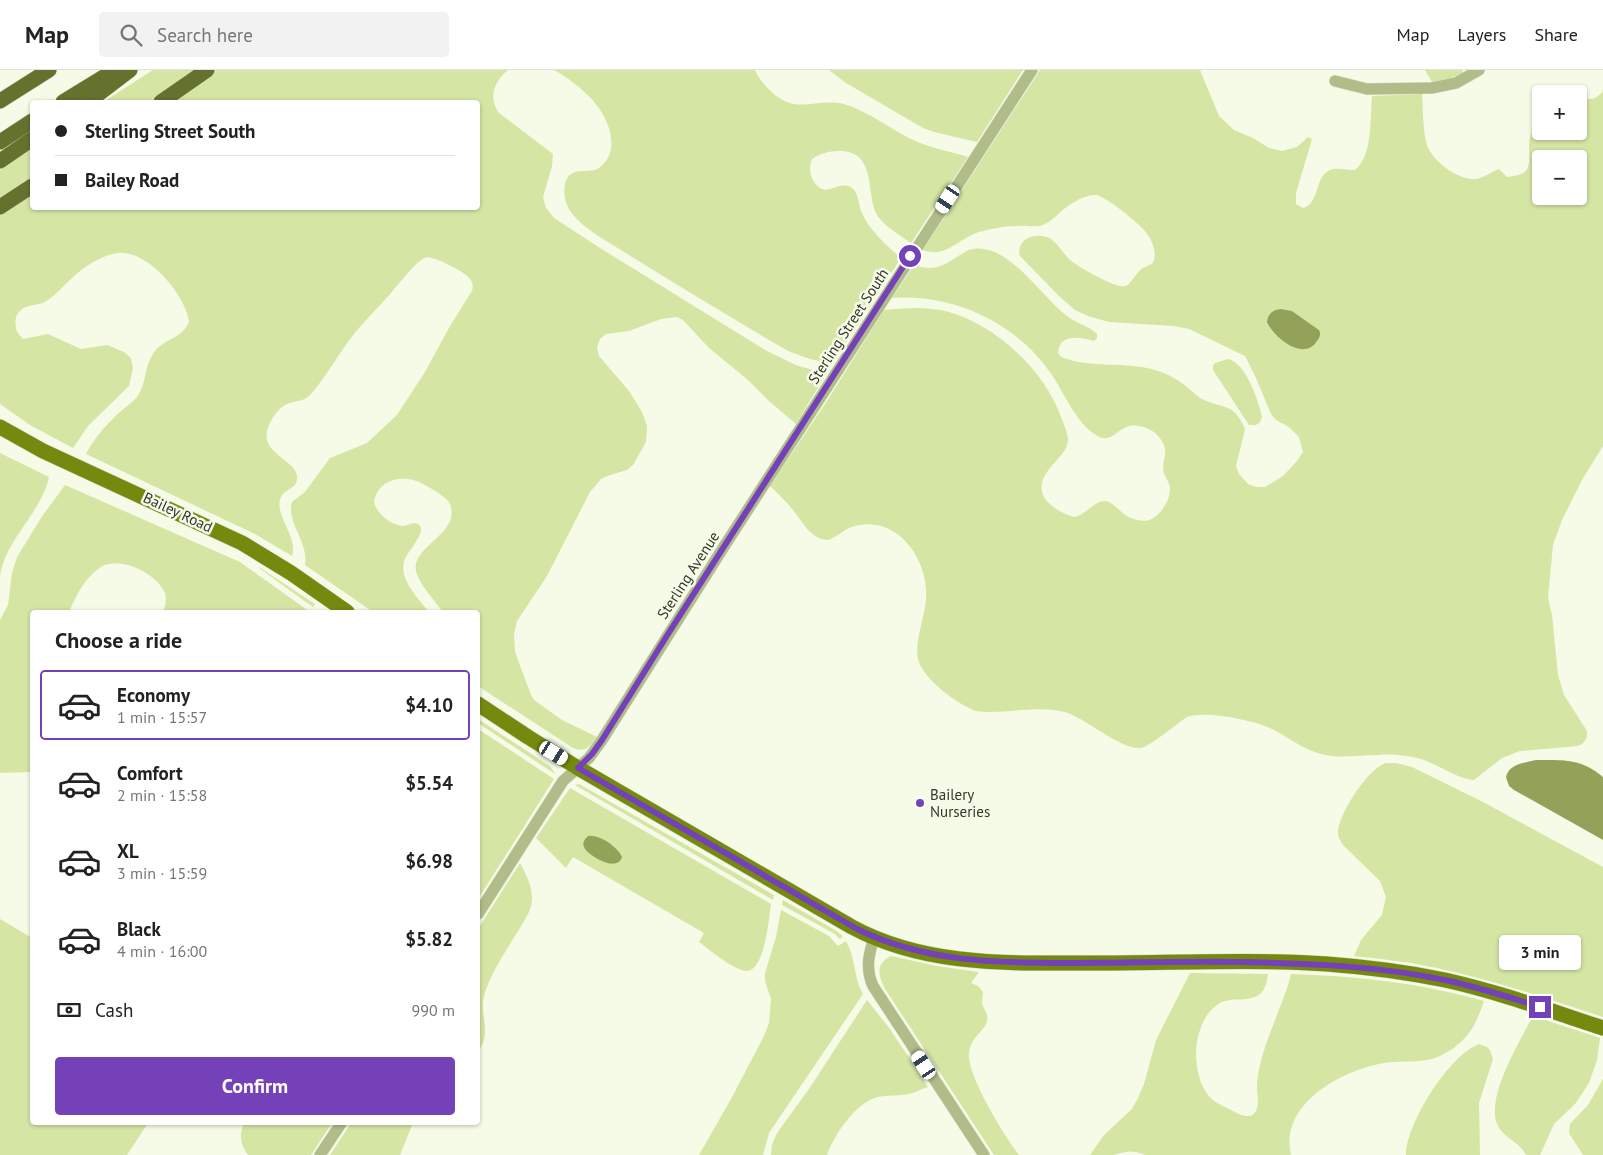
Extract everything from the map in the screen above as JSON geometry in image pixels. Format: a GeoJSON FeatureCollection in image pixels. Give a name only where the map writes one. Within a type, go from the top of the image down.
{"type":"FeatureCollection","features":[{"type":"Feature","properties":{"kind":"highway"},"geometry":{"type":"LineString","coordinates":[[0,88],[38,70]]}},
{"type":"Feature","properties":{"kind":"highway"},"geometry":{"type":"LineString","coordinates":[[0,101],[49,70]]}},
{"type":"Feature","properties":{"kind":"highway"},"geometry":{"type":"LineString","coordinates":[[65,100],[115,70]]}},
{"type":"Feature","properties":{"kind":"highway"},"geometry":{"type":"LineString","coordinates":[[91,100],[130,70]]}},
{"type":"Feature","properties":{"kind":"highway"},"geometry":{"type":"LineString","coordinates":[[164,100],[207,70]]}},
{"type":"Feature","properties":{"kind":"highway"},"geometry":{"type":"LineString","coordinates":[[0,142],[30,122]]}},
{"type":"Feature","properties":{"kind":"highway"},"geometry":{"type":"LineString","coordinates":[[0,161],[30,141]]}},
{"type":"Feature","properties":{"kind":"highway"},"geometry":{"type":"LineString","coordinates":[[0,207],[30,187]]}},
{"type":"Feature","properties":{"kind":"main road","name":"Bailey Road"},"geometry":{"type":"LineString","coordinates":[[0,427],[43,451],[242,543],[291,573],[345,610]]}},
{"type":"Feature","properties":{"kind":"main road"},"geometry":{"type":"LineString","coordinates":[[480,705],[578,768],[852,926],[874,937],[932,955],[983,962],[1237,962],[1319,964],[1387,970],[1445,980],[1480,989],[1603,1028]]}},
{"type":"Feature","properties":{"kind":"street","name":"Sterling Street South"},"geometry":{"type":"LineString","coordinates":[[821,397],[1032,70]]}},
{"type":"Feature","properties":{"kind":"street"},"geometry":{"type":"LineString","coordinates":[[1335,81],[1367,89],[1432,88],[1447,86],[1461,81],[1479,70]]}},
{"type":"Feature","properties":{"kind":"street","name":"Sterling Avenue"},"geometry":{"type":"LineString","coordinates":[[480,911],[563,781],[592,754],[602,740],[688,601],[821,397]]}},
{"type":"Feature","properties":{"kind":"street"},"geometry":{"type":"LineString","coordinates":[[874,937],[867,965],[868,974],[873,986],[984,1155]]}},
{"type":"Feature","properties":{"kind":"street"},"geometry":{"type":"LineString","coordinates":[[320,1155],[340,1125]]}},
{"type":"Feature","properties":{"kind":"shaded area"},"geometry":{"type":"Polygon","coordinates":[[[153,70],[195,70],[152,100],[106,100],[153,70]]]}},
{"type":"Feature","properties":{"kind":"shaded area"},"geometry":{"type":"Polygon","coordinates":[[[217,70],[508,70],[496,84],[493,96],[494,102],[499,113],[553,154],[552,166],[543,197],[546,208],[554,218],[767,351],[796,365],[826,374],[796,424],[708,347],[683,320],[677,317],[661,319],[629,331],[606,334],[600,339],[597,347],[599,356],[629,391],[642,412],[647,426],[646,442],[633,465],[627,470],[601,479],[590,492],[547,576],[517,621],[514,634],[515,651],[534,700],[562,720],[597,737],[587,748],[581,750],[573,748],[480,687],[480,610],[441,610],[424,587],[416,571],[416,563],[420,555],[448,525],[451,517],[451,507],[444,498],[421,483],[397,479],[390,481],[380,489],[374,502],[381,514],[393,523],[404,526],[416,523],[420,526],[420,533],[404,562],[403,569],[407,583],[427,610],[370,610],[305,565],[304,548],[292,517],[292,502],[305,492],[330,458],[367,443],[397,415],[425,372],[472,291],[472,282],[460,271],[432,258],[421,260],[356,332],[311,394],[303,400],[284,405],[270,423],[266,434],[268,444],[288,463],[297,477],[295,485],[282,495],[280,502],[282,517],[292,541],[292,556],[255,534],[86,454],[105,427],[137,397],[151,356],[159,347],[182,332],[189,322],[181,299],[173,287],[152,266],[140,258],[128,253],[117,253],[98,260],[80,271],[49,300],[25,307],[17,315],[15,324],[17,332],[23,339],[48,334],[81,349],[107,345],[124,352],[131,358],[133,368],[129,386],[88,426],[73,448],[30,425],[0,404],[0,213],[30,193],[30,210],[480,210],[480,100],[173,100],[217,70]]]}},
{"type":"Feature","properties":{"kind":"shaded area"},"geometry":{"type":"Polygon","coordinates":[[[554,70],[755,70],[768,89],[777,97],[787,102],[800,105],[844,104],[869,115],[916,141],[968,157],[911,243],[887,226],[876,213],[867,173],[859,157],[850,152],[835,151],[821,154],[812,159],[810,173],[814,182],[825,190],[842,186],[852,188],[856,193],[862,213],[869,226],[901,258],[832,364],[788,351],[580,223],[567,206],[564,189],[566,180],[575,172],[591,171],[599,168],[610,152],[611,136],[608,124],[594,102],[575,84],[554,70]]]}},
{"type":"Feature","properties":{"kind":"shaded area"},"geometry":{"type":"Polygon","coordinates":[[[829,70],[1023,70],[977,142],[923,128],[846,83],[829,70]]]}},
{"type":"Feature","properties":{"kind":"shaded area"},"geometry":{"type":"Polygon","coordinates":[[[1040,70],[1200,70],[1219,116],[1234,130],[1253,138],[1269,148],[1282,151],[1297,147],[1308,137],[1312,139],[1296,193],[1296,204],[1303,208],[1312,201],[1321,178],[1325,173],[1336,169],[1355,170],[1361,164],[1370,136],[1372,96],[1422,94],[1426,142],[1433,156],[1454,173],[1462,177],[1477,179],[1499,169],[1507,177],[1521,174],[1525,171],[1529,163],[1529,144],[1532,134],[1532,140],[1587,140],[1587,99],[1598,96],[1603,91],[1603,446],[1582,480],[1562,520],[1553,545],[1548,598],[1552,615],[1558,675],[1564,695],[1587,731],[1587,736],[1582,744],[1578,746],[1520,751],[1502,758],[1474,780],[1460,777],[1429,762],[1413,757],[1387,755],[1342,757],[1321,754],[1301,746],[1262,725],[1216,715],[1187,717],[1156,740],[1140,748],[1114,740],[1076,717],[1057,710],[976,711],[951,697],[926,674],[918,659],[917,645],[925,606],[926,584],[916,556],[908,544],[897,534],[885,527],[871,524],[851,527],[828,540],[816,537],[770,486],[827,401],[884,310],[925,308],[949,312],[967,318],[1001,339],[1031,367],[1054,400],[1068,436],[1064,452],[1048,470],[1042,484],[1042,492],[1047,501],[1059,511],[1074,517],[1079,516],[1094,505],[1107,501],[1131,518],[1147,521],[1161,511],[1169,497],[1170,487],[1163,468],[1165,448],[1156,434],[1146,428],[1133,425],[1109,437],[1101,438],[1096,435],[1083,424],[1071,408],[1052,375],[1038,357],[1021,340],[1002,326],[960,306],[915,298],[892,298],[914,265],[927,268],[938,267],[971,249],[986,249],[999,254],[1024,274],[1057,308],[1074,321],[1097,334],[1097,338],[1094,341],[1083,338],[1066,339],[1059,347],[1058,353],[1061,357],[1084,363],[1143,367],[1159,371],[1179,381],[1201,399],[1233,411],[1245,429],[1236,466],[1239,474],[1248,484],[1256,487],[1265,487],[1283,476],[1303,452],[1299,437],[1271,414],[1245,356],[1189,329],[1174,326],[1109,322],[1088,316],[1075,310],[1060,297],[1020,256],[1019,250],[1024,241],[1034,236],[1046,237],[1054,241],[1069,259],[1086,270],[1116,285],[1128,285],[1141,269],[1153,263],[1155,254],[1153,244],[1138,224],[1107,200],[1096,195],[1086,196],[1067,206],[1043,225],[1012,226],[979,232],[946,250],[931,252],[923,250],[1040,70]],[[1281,309],[1274,311],[1270,314],[1268,324],[1278,336],[1291,346],[1319,330],[1292,311],[1281,309]]]}},
{"type":"Feature","properties":{"kind":"shaded area"},"geometry":{"type":"Polygon","coordinates":[[[1425,70],[1462,70],[1463,73],[1432,82],[1425,70]]]}},
{"type":"Feature","properties":{"kind":"shaded area"},"geometry":{"type":"Polygon","coordinates":[[[30,149],[30,179],[0,198],[0,170],[30,149]]]}},
{"type":"Feature","properties":{"kind":"shaded area"},"geometry":{"type":"Polygon","coordinates":[[[1281,309],[1292,311],[1319,330],[1319,337],[1311,347],[1305,349],[1297,348],[1282,341],[1276,335],[1267,322],[1268,316],[1273,311],[1281,309]]]}},
{"type":"Feature","properties":{"kind":"shaded area"},"geometry":{"type":"Polygon","coordinates":[[[1228,359],[1240,367],[1246,375],[1258,401],[1262,417],[1256,425],[1249,425],[1213,370],[1215,363],[1228,359]]]}},
{"type":"Feature","properties":{"kind":"shaded area"},"geometry":{"type":"Polygon","coordinates":[[[0,453],[49,477],[39,503],[16,538],[3,563],[0,577],[0,453]]]}},
{"type":"Feature","properties":{"kind":"shaded area"},"geometry":{"type":"Polygon","coordinates":[[[65,485],[240,562],[307,610],[164,610],[166,601],[165,593],[155,579],[147,573],[119,563],[103,566],[87,580],[70,610],[30,610],[30,772],[0,773],[0,620],[8,605],[12,573],[17,557],[43,515],[65,485]]]}},
{"type":"Feature","properties":{"kind":"shaded area"},"geometry":{"type":"Polygon","coordinates":[[[259,568],[315,604],[313,607],[259,568]]]}},
{"type":"Feature","properties":{"kind":"shaded area"},"geometry":{"type":"Polygon","coordinates":[[[480,720],[550,766],[555,774],[480,724],[480,720]]]}},
{"type":"Feature","properties":{"kind":"shaded area"},"geometry":{"type":"Polygon","coordinates":[[[480,730],[554,779],[480,896],[480,730]]]}},
{"type":"Feature","properties":{"kind":"shaded area"},"geometry":{"type":"Polygon","coordinates":[[[1536,760],[1563,760],[1579,763],[1603,777],[1603,840],[1509,786],[1506,777],[1510,769],[1536,760]]]}},
{"type":"Feature","properties":{"kind":"shaded area"},"geometry":{"type":"Polygon","coordinates":[[[1386,763],[1396,763],[1412,767],[1481,801],[1603,867],[1603,1017],[1479,978],[1417,964],[1354,956],[1361,940],[1382,915],[1386,897],[1380,881],[1343,845],[1338,835],[1339,826],[1348,805],[1363,782],[1379,766],[1386,763]]]}},
{"type":"Feature","properties":{"kind":"shaded area"},"geometry":{"type":"Polygon","coordinates":[[[579,784],[774,895],[773,900],[575,785],[579,784]]]}},
{"type":"Feature","properties":{"kind":"shaded area"},"geometry":{"type":"Polygon","coordinates":[[[570,788],[771,904],[765,943],[758,963],[752,969],[740,970],[699,942],[704,933],[573,857],[566,868],[536,838],[570,788]]]}},
{"type":"Feature","properties":{"kind":"shaded area"},"geometry":{"type":"Polygon","coordinates":[[[588,836],[603,839],[612,845],[622,857],[619,862],[614,864],[608,863],[590,854],[583,845],[588,836]]]}},
{"type":"Feature","properties":{"kind":"shaded area"},"geometry":{"type":"Polygon","coordinates":[[[520,863],[531,888],[531,908],[498,965],[484,996],[485,1037],[480,1048],[480,926],[520,863]]]}},
{"type":"Feature","properties":{"kind":"shaded area"},"geometry":{"type":"Polygon","coordinates":[[[783,900],[843,936],[840,939],[835,934],[782,905],[783,900]]]}},
{"type":"Feature","properties":{"kind":"shaded area"},"geometry":{"type":"Polygon","coordinates":[[[781,910],[829,936],[838,946],[846,941],[863,994],[769,1133],[763,1155],[699,1155],[731,1099],[769,1023],[771,999],[765,981],[765,973],[776,937],[781,910]]]}},
{"type":"Feature","properties":{"kind":"shaded area"},"geometry":{"type":"Polygon","coordinates":[[[0,919],[30,937],[30,1125],[147,1125],[127,1155],[0,1155],[0,919]]]}},
{"type":"Feature","properties":{"kind":"shaded area"},"geometry":{"type":"Polygon","coordinates":[[[891,956],[937,966],[979,972],[971,983],[978,986],[983,992],[982,1003],[987,1013],[987,1018],[986,1025],[970,1047],[970,1063],[980,1090],[1019,1155],[994,1155],[885,989],[879,970],[882,963],[891,956]]]}},
{"type":"Feature","properties":{"kind":"shaded area"},"geometry":{"type":"Polygon","coordinates":[[[1190,973],[1268,974],[1265,987],[1260,994],[1250,999],[1227,1000],[1217,1005],[1209,1013],[1198,1035],[1196,1061],[1202,1085],[1208,1095],[1219,1104],[1246,1116],[1252,1115],[1257,1110],[1258,1074],[1261,1060],[1291,974],[1389,981],[1437,989],[1484,1001],[1477,1019],[1468,1034],[1457,1046],[1440,1056],[1427,1060],[1391,1062],[1367,1067],[1350,1073],[1317,1092],[1304,1105],[1295,1120],[1290,1137],[1291,1155],[1145,1155],[1130,1152],[1114,1155],[1090,1155],[1104,1135],[1132,1109],[1144,1084],[1156,1040],[1190,973]]]}},
{"type":"Feature","properties":{"kind":"shaded area"},"geometry":{"type":"Polygon","coordinates":[[[867,1000],[890,1029],[928,1087],[908,1094],[878,1097],[862,1105],[840,1129],[827,1155],[771,1155],[772,1145],[777,1133],[809,1089],[867,1000]]]}},
{"type":"Feature","properties":{"kind":"shaded area"},"geometry":{"type":"Polygon","coordinates":[[[1533,1016],[1600,1038],[1597,1060],[1589,1083],[1575,1104],[1554,1124],[1540,1155],[1526,1155],[1500,1129],[1495,1112],[1500,1084],[1533,1016]]]}},
{"type":"Feature","properties":{"kind":"shaded area"},"geometry":{"type":"Polygon","coordinates":[[[1479,1044],[1490,1050],[1493,1059],[1479,1103],[1480,1155],[1406,1155],[1413,1126],[1431,1092],[1455,1062],[1467,1051],[1479,1044]]]}},
{"type":"Feature","properties":{"kind":"shaded area"},"geometry":{"type":"Polygon","coordinates":[[[1603,1079],[1603,1155],[1583,1155],[1569,1133],[1570,1124],[1588,1105],[1603,1079]]]}},
{"type":"Feature","properties":{"kind":"shaded area"},"geometry":{"type":"Polygon","coordinates":[[[243,1125],[331,1125],[311,1155],[248,1155],[243,1147],[241,1132],[243,1125]]]}},
{"type":"Feature","properties":{"kind":"shaded area"},"geometry":{"type":"Polygon","coordinates":[[[350,1125],[412,1125],[400,1155],[330,1155],[350,1125]]]}},
{"type":"Feature","properties":{"kind":"place","name":"Bailery Nurseries"},"geometry":{"type":"Point","coordinates":[920,803]}},
{"type":"Feature","properties":{"kind":"route"},"geometry":{"type":"LineString","coordinates":[[910,256],[744,514],[602,740],[592,754],[578,768],[857,929],[880,939],[921,952],[951,958],[992,962],[1237,962],[1359,967],[1445,980],[1540,1007]]}}]}
